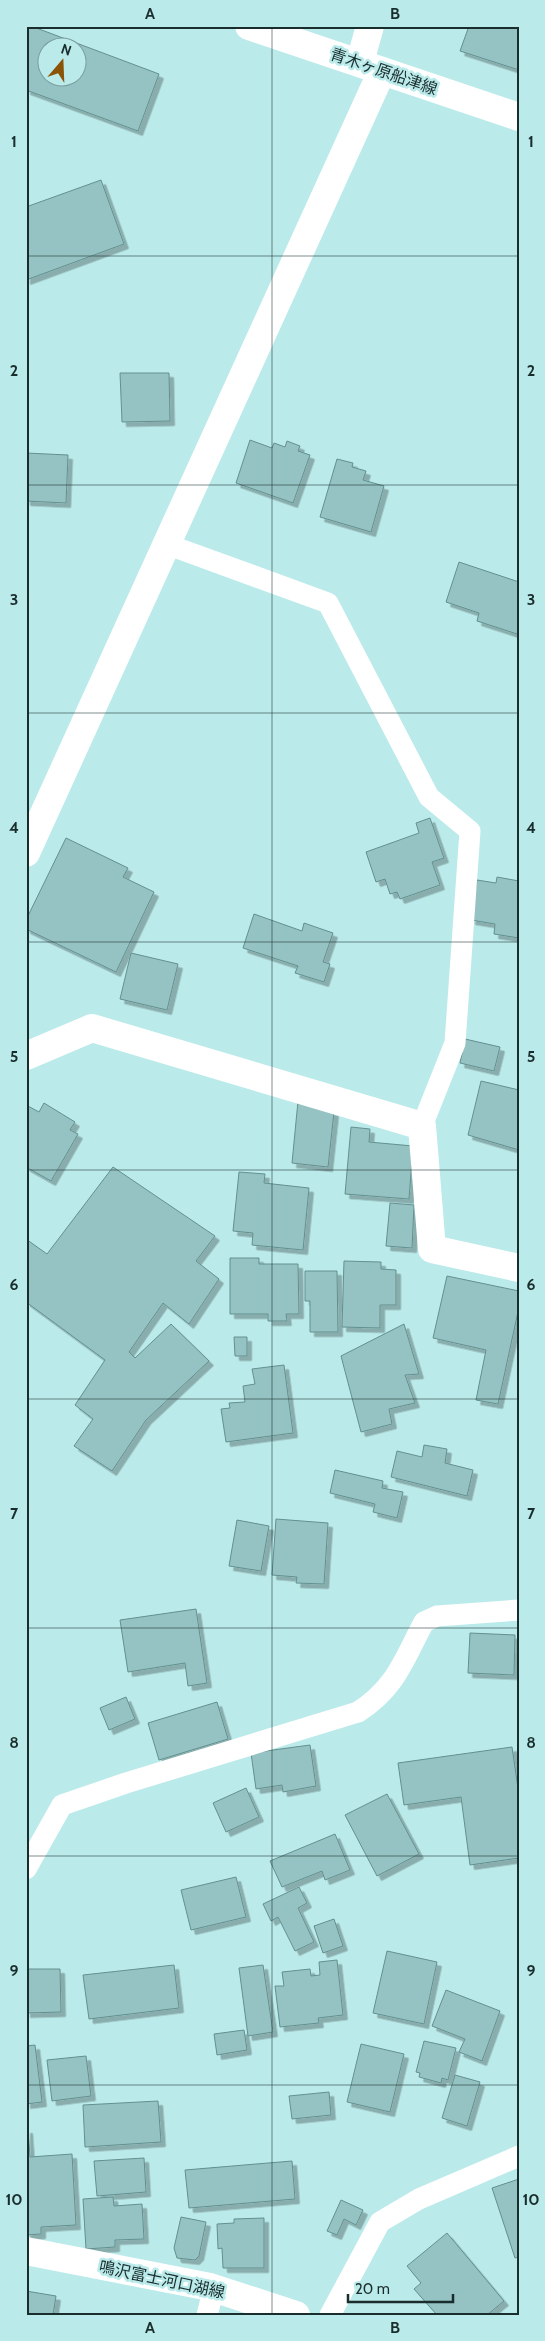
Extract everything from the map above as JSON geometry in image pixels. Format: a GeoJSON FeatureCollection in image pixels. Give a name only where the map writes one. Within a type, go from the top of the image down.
{"type":"FeatureCollection","features":[{"type":"Feature","properties":{"kind":"street","name":"青木ヶ原船津線"},"geometry":{"type":"LineString","coordinates":[[249,26],[519,117]]}},
{"type":"Feature","properties":{"kind":"street"},"geometry":{"type":"LineString","coordinates":[[26,853],[166,544],[371,67],[370,26]]}},
{"type":"Feature","properties":{"kind":"street"},"geometry":{"type":"LineString","coordinates":[[26,1056],[92,1028],[422,1126],[432,1249],[519,1268]]}},
{"type":"Feature","properties":{"kind":"street","name":"鳴沢富士河口湖線"},"geometry":{"type":"LineString","coordinates":[[26,2251],[214,2288],[296,2315]]}},
{"type":"Feature","properties":{"kind":"lane"},"geometry":{"type":"LineString","coordinates":[[166,544],[328,603],[429,797],[470,831],[455,1043],[422,1126]]}},
{"type":"Feature","properties":{"kind":"lane"},"geometry":{"type":"LineString","coordinates":[[26,1869],[62,1805],[126,1783],[358,1712],[372,1703],[397,1676],[424,1622],[437,1616],[519,1610]]}},
{"type":"Feature","properties":{"kind":"lane"},"geometry":{"type":"LineString","coordinates":[[330,2315],[380,2222],[419,2199],[519,2156]]}},
{"type":"Feature","properties":{"kind":"lane"},"geometry":{"type":"LineString","coordinates":[[208,2315],[214,2288]]}},
{"type":"Feature","properties":{"kind":"building"},"geometry":{"type":"Polygon","coordinates":[[[26,26],[31,26],[63,38],[38,38],[38,88],[88,88],[88,47],[159,74],[138,131],[26,90],[26,26]]]}},
{"type":"Feature","properties":{"kind":"building"},"geometry":{"type":"Polygon","coordinates":[[[469,26],[519,26],[519,70],[460,51],[469,26]]]}},
{"type":"Feature","properties":{"kind":"building"},"geometry":{"type":"Polygon","coordinates":[[[101,180],[124,244],[26,280],[26,207],[101,180]]]}},
{"type":"Feature","properties":{"kind":"building"},"geometry":{"type":"Polygon","coordinates":[[[120,373],[169,373],[170,421],[122,422],[120,373]]]}},
{"type":"Feature","properties":{"kind":"building"},"geometry":{"type":"Polygon","coordinates":[[[250,440],[272,448],[274,443],[285,447],[287,441],[300,446],[298,451],[310,455],[293,503],[236,483],[250,440]]]}},
{"type":"Feature","properties":{"kind":"building"},"geometry":{"type":"Polygon","coordinates":[[[26,453],[68,455],[66,503],[26,501],[26,453]]]}},
{"type":"Feature","properties":{"kind":"building"},"geometry":{"type":"Polygon","coordinates":[[[337,459],[353,463],[352,467],[366,471],[363,480],[384,486],[371,532],[320,517],[337,459]]]}},
{"type":"Feature","properties":{"kind":"building"},"geometry":{"type":"Polygon","coordinates":[[[459,562],[519,582],[519,627],[517,634],[477,621],[479,613],[446,602],[459,562]]]}},
{"type":"Feature","properties":{"kind":"building"},"geometry":{"type":"Polygon","coordinates":[[[430,818],[444,858],[432,862],[440,885],[400,899],[397,892],[390,894],[385,879],[376,882],[366,852],[419,833],[416,823],[430,818]]]}},
{"type":"Feature","properties":{"kind":"building"},"geometry":{"type":"Polygon","coordinates":[[[66,838],[128,868],[123,877],[154,892],[116,972],[26,929],[26,920],[66,838]]]}},
{"type":"Feature","properties":{"kind":"building"},"geometry":{"type":"Polygon","coordinates":[[[497,877],[519,881],[519,938],[494,934],[495,924],[471,920],[477,880],[496,883],[497,877]]]}},
{"type":"Feature","properties":{"kind":"building"},"geometry":{"type":"Polygon","coordinates":[[[254,914],[302,931],[304,923],[333,933],[323,962],[330,964],[324,982],[295,973],[298,966],[243,948],[254,914]]]}},
{"type":"Feature","properties":{"kind":"building"},"geometry":{"type":"Polygon","coordinates":[[[131,953],[178,964],[167,1010],[120,999],[131,953]]]}},
{"type":"Feature","properties":{"kind":"building"},"geometry":{"type":"Polygon","coordinates":[[[465,1039],[500,1047],[494,1071],[460,1063],[465,1039]]]}},
{"type":"Feature","properties":{"kind":"building"},"geometry":{"type":"Polygon","coordinates":[[[481,1081],[519,1090],[519,1150],[468,1135],[481,1081]]]}},
{"type":"Feature","properties":{"kind":"building"},"geometry":{"type":"Polygon","coordinates":[[[298,1101],[334,1112],[328,1167],[292,1163],[298,1101]]]}},
{"type":"Feature","properties":{"kind":"building"},"geometry":{"type":"Polygon","coordinates":[[[44,1103],[75,1122],[70,1130],[78,1134],[51,1181],[26,1167],[26,1105],[39,1112],[44,1103]]]}},
{"type":"Feature","properties":{"kind":"building"},"geometry":{"type":"Polygon","coordinates":[[[351,1127],[370,1129],[369,1142],[413,1146],[409,1199],[345,1194],[351,1127]]]}},
{"type":"Feature","properties":{"kind":"building"},"geometry":{"type":"Polygon","coordinates":[[[113,1167],[215,1236],[196,1261],[219,1279],[189,1324],[163,1303],[129,1352],[135,1358],[171,1324],[209,1361],[146,1420],[112,1471],[74,1446],[93,1419],[75,1405],[105,1360],[26,1302],[26,1239],[47,1254],[113,1167]]]}},
{"type":"Feature","properties":{"kind":"building"},"geometry":{"type":"Polygon","coordinates":[[[239,1172],[265,1174],[264,1183],[309,1188],[303,1250],[252,1245],[253,1233],[233,1231],[239,1172]]]}},
{"type":"Feature","properties":{"kind":"building"},"geometry":{"type":"Polygon","coordinates":[[[390,1203],[414,1205],[412,1248],[386,1246],[390,1203]]]}},
{"type":"Feature","properties":{"kind":"building"},"geometry":{"type":"Polygon","coordinates":[[[230,1258],[259,1258],[259,1264],[298,1264],[299,1314],[286,1314],[287,1321],[268,1321],[268,1314],[230,1314],[230,1258]]]}},
{"type":"Feature","properties":{"kind":"building"},"geometry":{"type":"Polygon","coordinates":[[[344,1261],[381,1262],[381,1269],[396,1270],[396,1305],[380,1305],[380,1328],[342,1327],[344,1261]]]}},
{"type":"Feature","properties":{"kind":"building"},"geometry":{"type":"Polygon","coordinates":[[[305,1271],[337,1271],[338,1332],[310,1332],[310,1301],[305,1301],[305,1271]]]}},
{"type":"Feature","properties":{"kind":"building"},"geometry":{"type":"Polygon","coordinates":[[[447,1276],[519,1291],[519,1307],[498,1404],[476,1400],[486,1350],[433,1338],[447,1276]]]}},
{"type":"Feature","properties":{"kind":"building"},"geometry":{"type":"Polygon","coordinates":[[[404,1324],[419,1374],[405,1375],[415,1403],[389,1409],[392,1424],[361,1432],[341,1356],[404,1324]]]}},
{"type":"Feature","properties":{"kind":"building"},"geometry":{"type":"Polygon","coordinates":[[[234,1337],[247,1337],[247,1356],[235,1356],[234,1337]]]}},
{"type":"Feature","properties":{"kind":"building"},"geometry":{"type":"Polygon","coordinates":[[[284,1365],[293,1433],[226,1442],[221,1409],[230,1408],[229,1403],[245,1402],[243,1386],[255,1384],[252,1369],[284,1365]]]}},
{"type":"Feature","properties":{"kind":"building"},"geometry":{"type":"Polygon","coordinates":[[[424,1445],[447,1449],[445,1463],[473,1470],[467,1496],[391,1477],[397,1451],[422,1457],[424,1445]]]}},
{"type":"Feature","properties":{"kind":"building"},"geometry":{"type":"Polygon","coordinates":[[[335,1470],[383,1481],[382,1488],[403,1492],[397,1518],[373,1512],[375,1504],[330,1493],[335,1470]]]}},
{"type":"Feature","properties":{"kind":"building"},"geometry":{"type":"Polygon","coordinates":[[[276,1519],[328,1523],[324,1584],[296,1583],[297,1577],[272,1575],[276,1519]]]}},
{"type":"Feature","properties":{"kind":"building"},"geometry":{"type":"Polygon","coordinates":[[[237,1520],[269,1526],[261,1571],[229,1566],[237,1520]]]}},
{"type":"Feature","properties":{"kind":"building"},"geometry":{"type":"Polygon","coordinates":[[[196,1609],[207,1683],[188,1686],[185,1663],[128,1672],[120,1620],[196,1609]]]}},
{"type":"Feature","properties":{"kind":"building"},"geometry":{"type":"Polygon","coordinates":[[[470,1633],[515,1635],[514,1675],[468,1673],[470,1633]]]}},
{"type":"Feature","properties":{"kind":"building"},"geometry":{"type":"Polygon","coordinates":[[[126,1697],[135,1719],[109,1730],[100,1708],[126,1697]]]}},
{"type":"Feature","properties":{"kind":"building"},"geometry":{"type":"Polygon","coordinates":[[[217,1702],[228,1739],[159,1760],[148,1723],[217,1702]]]}},
{"type":"Feature","properties":{"kind":"building"},"geometry":{"type":"Polygon","coordinates":[[[310,1745],[316,1786],[283,1792],[282,1785],[256,1789],[251,1753],[310,1745]]]}},
{"type":"Feature","properties":{"kind":"building"},"geometry":{"type":"Polygon","coordinates":[[[512,1747],[519,1795],[519,1858],[470,1865],[461,1797],[404,1805],[398,1763],[512,1747]]]}},
{"type":"Feature","properties":{"kind":"building"},"geometry":{"type":"Polygon","coordinates":[[[246,1788],[259,1817],[226,1832],[213,1803],[246,1788]]]}},
{"type":"Feature","properties":{"kind":"building"},"geometry":{"type":"Polygon","coordinates":[[[387,1794],[419,1854],[377,1876],[345,1815],[387,1794]]]}},
{"type":"Feature","properties":{"kind":"building"},"geometry":{"type":"Polygon","coordinates":[[[335,1834],[350,1870],[325,1880],[322,1871],[282,1887],[270,1861],[335,1834]]]}},
{"type":"Feature","properties":{"kind":"building"},"geometry":{"type":"Polygon","coordinates":[[[236,1877],[246,1917],[191,1930],[181,1890],[236,1877]]]}},
{"type":"Feature","properties":{"kind":"building"},"geometry":{"type":"Polygon","coordinates":[[[299,1887],[307,1903],[298,1908],[314,1942],[295,1951],[278,1917],[271,1921],[263,1904],[299,1887]]]}},
{"type":"Feature","properties":{"kind":"building"},"geometry":{"type":"Polygon","coordinates":[[[334,1919],[343,1946],[323,1953],[314,1926],[334,1919]]]}},
{"type":"Feature","properties":{"kind":"building"},"geometry":{"type":"Polygon","coordinates":[[[387,1951],[437,1962],[424,2024],[373,2013],[387,1951]]]}},
{"type":"Feature","properties":{"kind":"building"},"geometry":{"type":"Polygon","coordinates":[[[337,1960],[343,2015],[318,2018],[319,2023],[280,2027],[275,1986],[284,1986],[282,1972],[310,1969],[311,1976],[320,1975],[319,1962],[337,1960]]]}},
{"type":"Feature","properties":{"kind":"building"},"geometry":{"type":"Polygon","coordinates":[[[174,1965],[179,2008],[89,2019],[83,1975],[174,1965]]]}},
{"type":"Feature","properties":{"kind":"building"},"geometry":{"type":"Polygon","coordinates":[[[263,1965],[273,2032],[248,2036],[239,1968],[263,1965]]]}},
{"type":"Feature","properties":{"kind":"building"},"geometry":{"type":"Polygon","coordinates":[[[26,1969],[60,1969],[61,2012],[26,2013],[26,1969]]]}},
{"type":"Feature","properties":{"kind":"building"},"geometry":{"type":"Polygon","coordinates":[[[446,1990],[500,2011],[482,2061],[459,2052],[465,2039],[432,2026],[446,1990]]]}},
{"type":"Feature","properties":{"kind":"building"},"geometry":{"type":"Polygon","coordinates":[[[244,2030],[247,2050],[217,2055],[214,2034],[244,2030]]]}},
{"type":"Feature","properties":{"kind":"building"},"geometry":{"type":"Polygon","coordinates":[[[424,2041],[456,2048],[448,2080],[442,2078],[441,2083],[419,2077],[420,2073],[416,2072],[424,2041]]]}},
{"type":"Feature","properties":{"kind":"building"},"geometry":{"type":"Polygon","coordinates":[[[361,2044],[404,2054],[390,2112],[347,2102],[361,2044]]]}},
{"type":"Feature","properties":{"kind":"building"},"geometry":{"type":"Polygon","coordinates":[[[35,2045],[42,2102],[26,2104],[26,2046],[35,2045]]]}},
{"type":"Feature","properties":{"kind":"building"},"geometry":{"type":"Polygon","coordinates":[[[86,2056],[91,2096],[52,2101],[47,2060],[86,2056]]]}},
{"type":"Feature","properties":{"kind":"building"},"geometry":{"type":"Polygon","coordinates":[[[455,2075],[480,2082],[467,2126],[442,2118],[455,2075]]]}},
{"type":"Feature","properties":{"kind":"building"},"geometry":{"type":"Polygon","coordinates":[[[329,2092],[331,2115],[292,2119],[289,2096],[329,2092]]]}},
{"type":"Feature","properties":{"kind":"building"},"geometry":{"type":"Polygon","coordinates":[[[158,2101],[161,2142],[85,2147],[83,2105],[158,2101]]]}},
{"type":"Feature","properties":{"kind":"building"},"geometry":{"type":"Polygon","coordinates":[[[26,2129],[28,2129],[30,2157],[72,2154],[76,2225],[41,2227],[41,2234],[26,2235],[26,2129]]]}},
{"type":"Feature","properties":{"kind":"building"},"geometry":{"type":"Polygon","coordinates":[[[144,2158],[146,2192],[97,2196],[94,2161],[144,2158]]]}},
{"type":"Feature","properties":{"kind":"building"},"geometry":{"type":"Polygon","coordinates":[[[292,2161],[295,2199],[189,2208],[185,2170],[292,2161]]]}},
{"type":"Feature","properties":{"kind":"building"},"geometry":{"type":"Polygon","coordinates":[[[519,2179],[519,2257],[515,2258],[492,2188],[519,2179]]]}},
{"type":"Feature","properties":{"kind":"building"},"geometry":{"type":"Polygon","coordinates":[[[113,2197],[114,2206],[142,2204],[144,2239],[115,2240],[115,2247],[86,2249],[83,2199],[113,2197]]]}},
{"type":"Feature","properties":{"kind":"building"},"geometry":{"type":"Polygon","coordinates":[[[341,2200],[363,2210],[356,2225],[344,2219],[337,2235],[327,2231],[341,2200]]]}},
{"type":"Feature","properties":{"kind":"building"},"geometry":{"type":"Polygon","coordinates":[[[181,2217],[206,2222],[199,2256],[195,2260],[177,2258],[174,2248],[181,2217]]]}},
{"type":"Feature","properties":{"kind":"building"},"geometry":{"type":"Polygon","coordinates":[[[264,2218],[264,2268],[223,2268],[222,2248],[218,2249],[217,2224],[234,2223],[234,2219],[264,2218]]]}},
{"type":"Feature","properties":{"kind":"building"},"geometry":{"type":"Polygon","coordinates":[[[447,2233],[504,2301],[487,2315],[437,2315],[414,2289],[421,2283],[407,2266],[447,2233]]]}},
{"type":"Feature","properties":{"kind":"building"},"geometry":{"type":"Polygon","coordinates":[[[26,2291],[56,2296],[53,2315],[26,2315],[26,2291]]]}}]}
